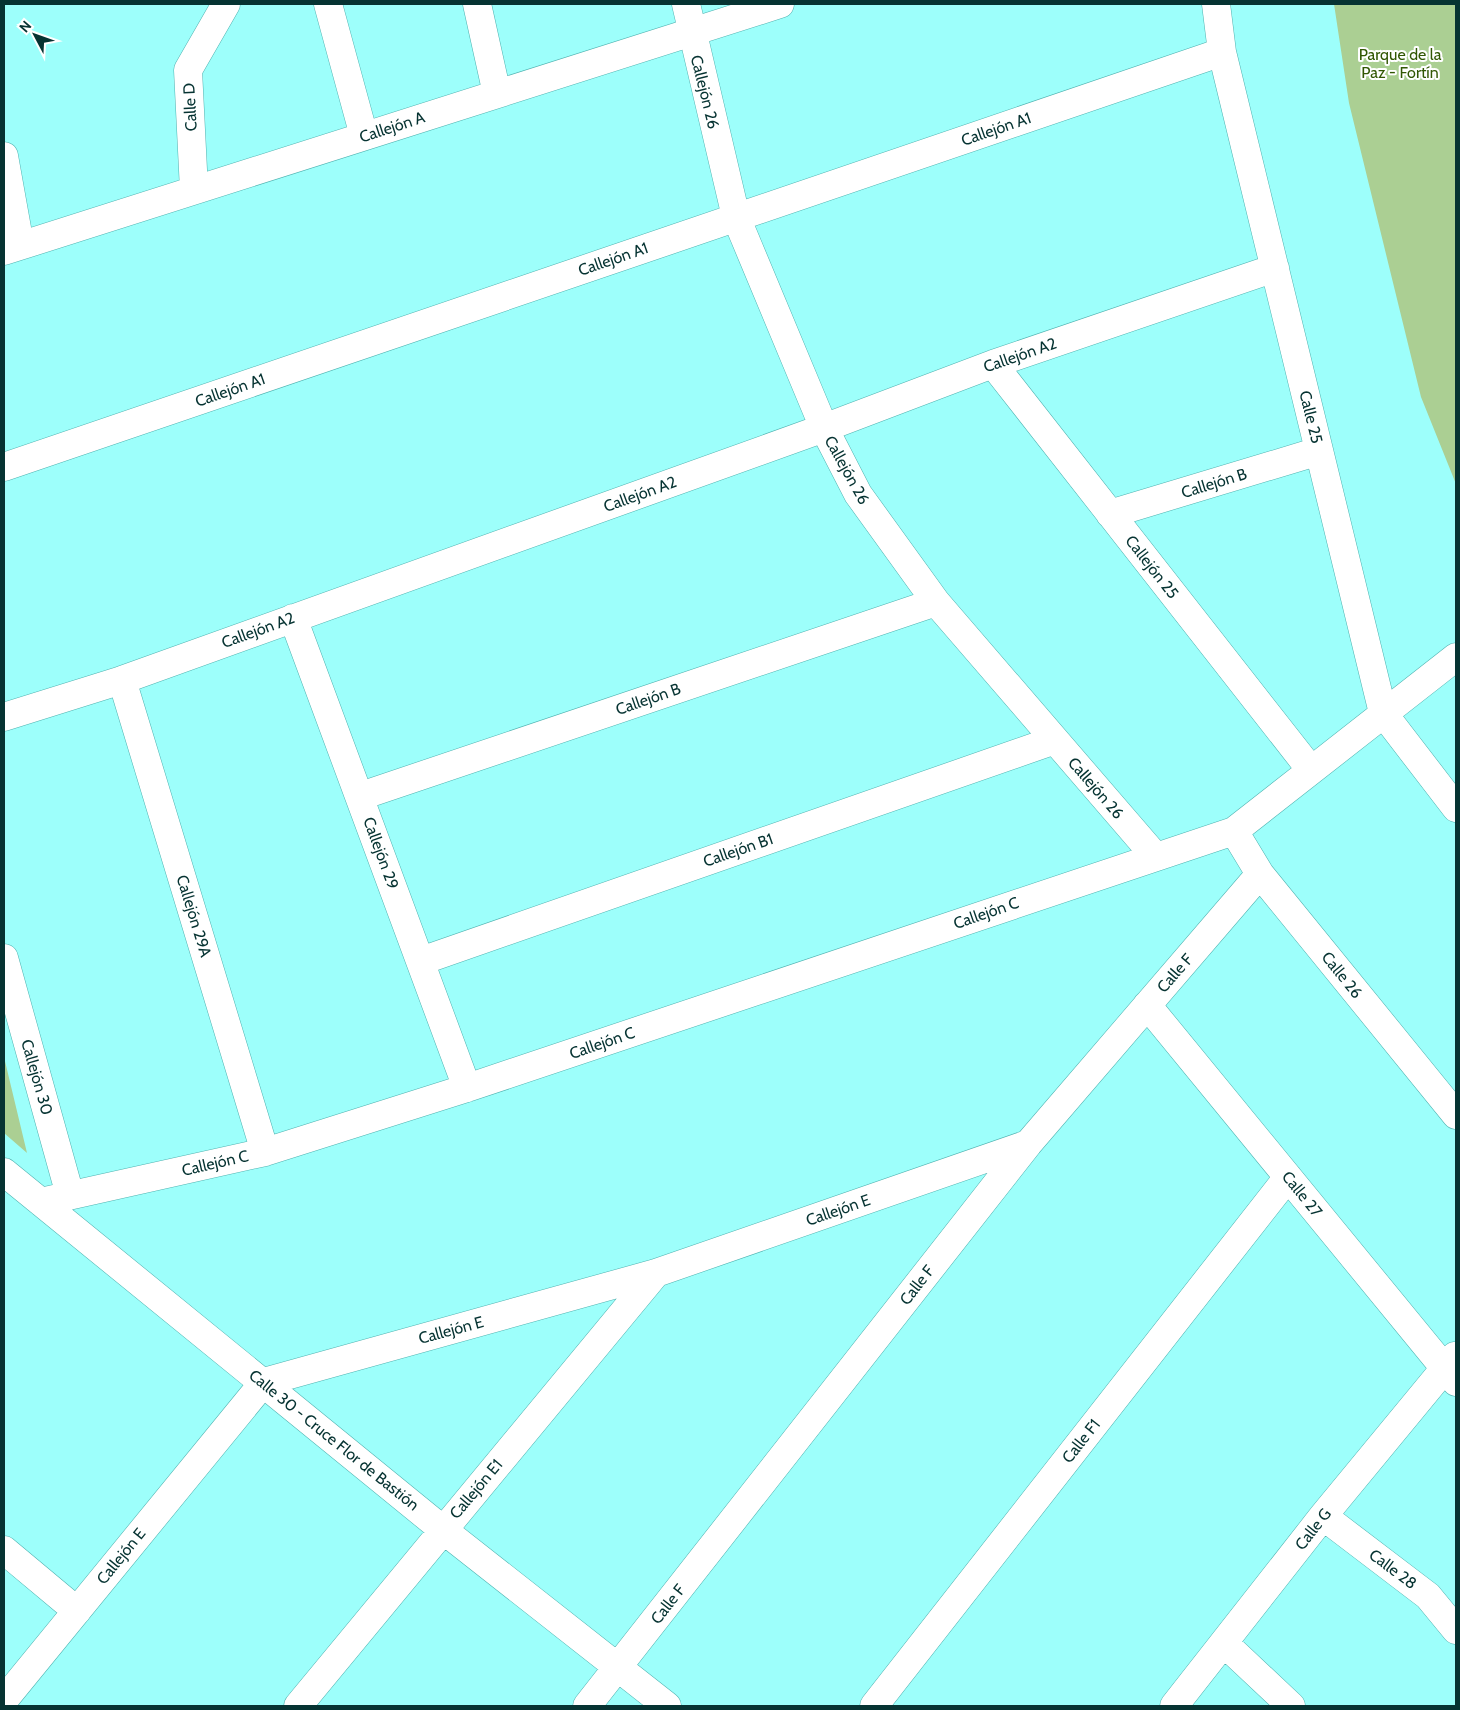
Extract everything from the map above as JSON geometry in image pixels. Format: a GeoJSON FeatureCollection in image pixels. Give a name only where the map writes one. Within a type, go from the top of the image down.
{"type":"FeatureCollection","features":[{"type":"Feature","properties":{"kind":"street","name":"Calle D"},"geometry":{"type":"LineString","coordinates":[[194,190],[188,70],[226,4]]}},
{"type":"Feature","properties":{"kind":"street"},"geometry":{"type":"LineString","coordinates":[[328,4],[364,136]]}},
{"type":"Feature","properties":{"kind":"street"},"geometry":{"type":"LineString","coordinates":[[477,4],[496,94]]}},
{"type":"Feature","properties":{"kind":"street","name":"Callejón 26"},"geometry":{"type":"LineString","coordinates":[[686,4],[691,32],[736,217],[824,428],[858,494],[936,602],[1155,856]]}},
{"type":"Feature","properties":{"kind":"street","name":"Callejón A"},"geometry":{"type":"LineString","coordinates":[[12,248],[780,4]]}},
{"type":"Feature","properties":{"kind":"street","name":"Calle 25"},"geometry":{"type":"LineString","coordinates":[[1216,4],[1222,52],[1383,713],[1456,808]]}},
{"type":"Feature","properties":{"kind":"street","name":"Callejón A1"},"geometry":{"type":"LineString","coordinates":[[4,467],[1222,52]]}},
{"type":"Feature","properties":{"kind":"street"},"geometry":{"type":"LineString","coordinates":[[4,156],[12,248]]}},
{"type":"Feature","properties":{"kind":"street","name":"Callejón A2"},"geometry":{"type":"LineString","coordinates":[[4,718],[122,680],[824,428],[992,364],[1275,268]]}},
{"type":"Feature","properties":{"kind":"street","name":"Callejón 25"},"geometry":{"type":"LineString","coordinates":[[992,364],[1311,770]]}},
{"type":"Feature","properties":{"kind":"street","name":"Callejón B"},"geometry":{"type":"LineString","coordinates":[[1110,514],[1319,450]]}},
{"type":"Feature","properties":{"kind":"street","name":"Callejón B"},"geometry":{"type":"LineString","coordinates":[[361,796],[936,602]]}},
{"type":"Feature","properties":{"kind":"street","name":"Callejón 29"},"geometry":{"type":"LineString","coordinates":[[293,618],[361,796],[467,1088]]}},
{"type":"Feature","properties":{"kind":"street"},"geometry":{"type":"LineString","coordinates":[[1155,856],[1234,831],[1456,657]]}},
{"type":"Feature","properties":{"kind":"street","name":"Callejón 29A"},"geometry":{"type":"LineString","coordinates":[[122,680],[265,1152]]}},
{"type":"Feature","properties":{"kind":"street","name":"Callejón B1"},"geometry":{"type":"LineString","coordinates":[[421,961],[1055,740]]}},
{"type":"Feature","properties":{"kind":"street","name":"Calle 26"},"geometry":{"type":"LineString","coordinates":[[1234,831],[1260,874],[1456,1115]]}},
{"type":"Feature","properties":{"kind":"street","name":"Callejón C"},"geometry":{"type":"LineString","coordinates":[[40,1202],[265,1152],[467,1088],[1155,856]]}},
{"type":"Feature","properties":{"kind":"street","name":"Calle F"},"geometry":{"type":"LineString","coordinates":[[587,1706],[1028,1144],[1260,874]]}},
{"type":"Feature","properties":{"kind":"street","name":"Callejón 30"},"geometry":{"type":"LineString","coordinates":[[4,959],[70,1196]]}},
{"type":"Feature","properties":{"kind":"street","name":"Calle 27"},"geometry":{"type":"LineString","coordinates":[[1147,1005],[1288,1177],[1452,1368]]}},
{"type":"Feature","properties":{"kind":"street","name":"Callejón E"},"geometry":{"type":"LineString","coordinates":[[4,1700],[264,1382],[656,1273],[1028,1144]]}},
{"type":"Feature","properties":{"kind":"street","name":"Calle F1"},"geometry":{"type":"LineString","coordinates":[[874,1706],[1288,1177]]}},
{"type":"Feature","properties":{"kind":"street","name":"Calle 30 - Cruce Flor de Bastión"},"geometry":{"type":"LineString","coordinates":[[7,1178],[40,1202],[264,1382],[442,1529],[666,1706]]}},
{"type":"Feature","properties":{"kind":"street","name":"Callejón E1"},"geometry":{"type":"LineString","coordinates":[[298,1706],[442,1529],[656,1273]]}},
{"type":"Feature","properties":{"kind":"street","name":"Calle G"},"geometry":{"type":"LineString","coordinates":[[1174,1706],[1323,1516],[1452,1368]]}},
{"type":"Feature","properties":{"kind":"street","name":"Calle 28"},"geometry":{"type":"LineString","coordinates":[[1323,1516],[1428,1596],[1456,1630]]}},
{"type":"Feature","properties":{"kind":"street"},"geometry":{"type":"LineString","coordinates":[[4,1550],[76,1611]]}},
{"type":"Feature","properties":{"kind":"street"},"geometry":{"type":"LineString","coordinates":[[1224,1644],[1291,1706]]}},
{"type":"Feature","properties":{"kind":"green space","name":"Parque de la Paz - Fortín"},"geometry":{"type":"Polygon","coordinates":[[[1334,4],[1456,4],[1456,484],[1421,397],[1349,103],[1334,4]]]}},
{"type":"Feature","properties":{"kind":"green space"},"geometry":{"type":"Polygon","coordinates":[[[4,1057],[27,1153],[4,1133],[4,1057]]]}}]}
